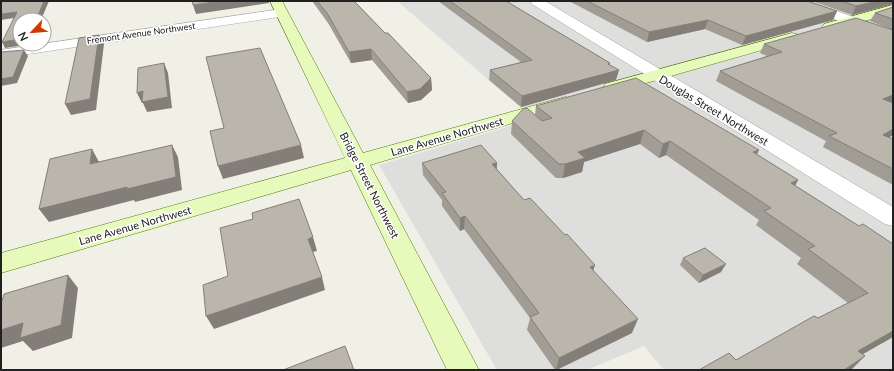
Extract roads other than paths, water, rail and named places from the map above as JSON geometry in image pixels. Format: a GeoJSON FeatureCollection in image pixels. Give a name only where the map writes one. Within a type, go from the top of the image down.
{"type":"FeatureCollection","features":[{"type":"Feature","properties":{"kind":"street","name":"Douglas Street Northwest"},"geometry":{"type":"LineString","coordinates":[[536,1],[893,218]]}},
{"type":"Feature","properties":{"kind":"street"},"geometry":{"type":"LineString","coordinates":[[796,1],[893,36]]}},
{"type":"Feature","properties":{"kind":"street","name":"Fremont Avenue Northwest"},"geometry":{"type":"LineString","coordinates":[[1,54],[278,7]]}},
{"type":"Feature","properties":{"kind":"street","name":"Bridge Street Northwest"},"geometry":{"type":"LineString","coordinates":[[278,7],[463,370]]}},
{"type":"Feature","properties":{"kind":"street","name":"Lane Avenue Northwest"},"geometry":{"type":"LineString","coordinates":[[1,263],[893,9]]}}]}
